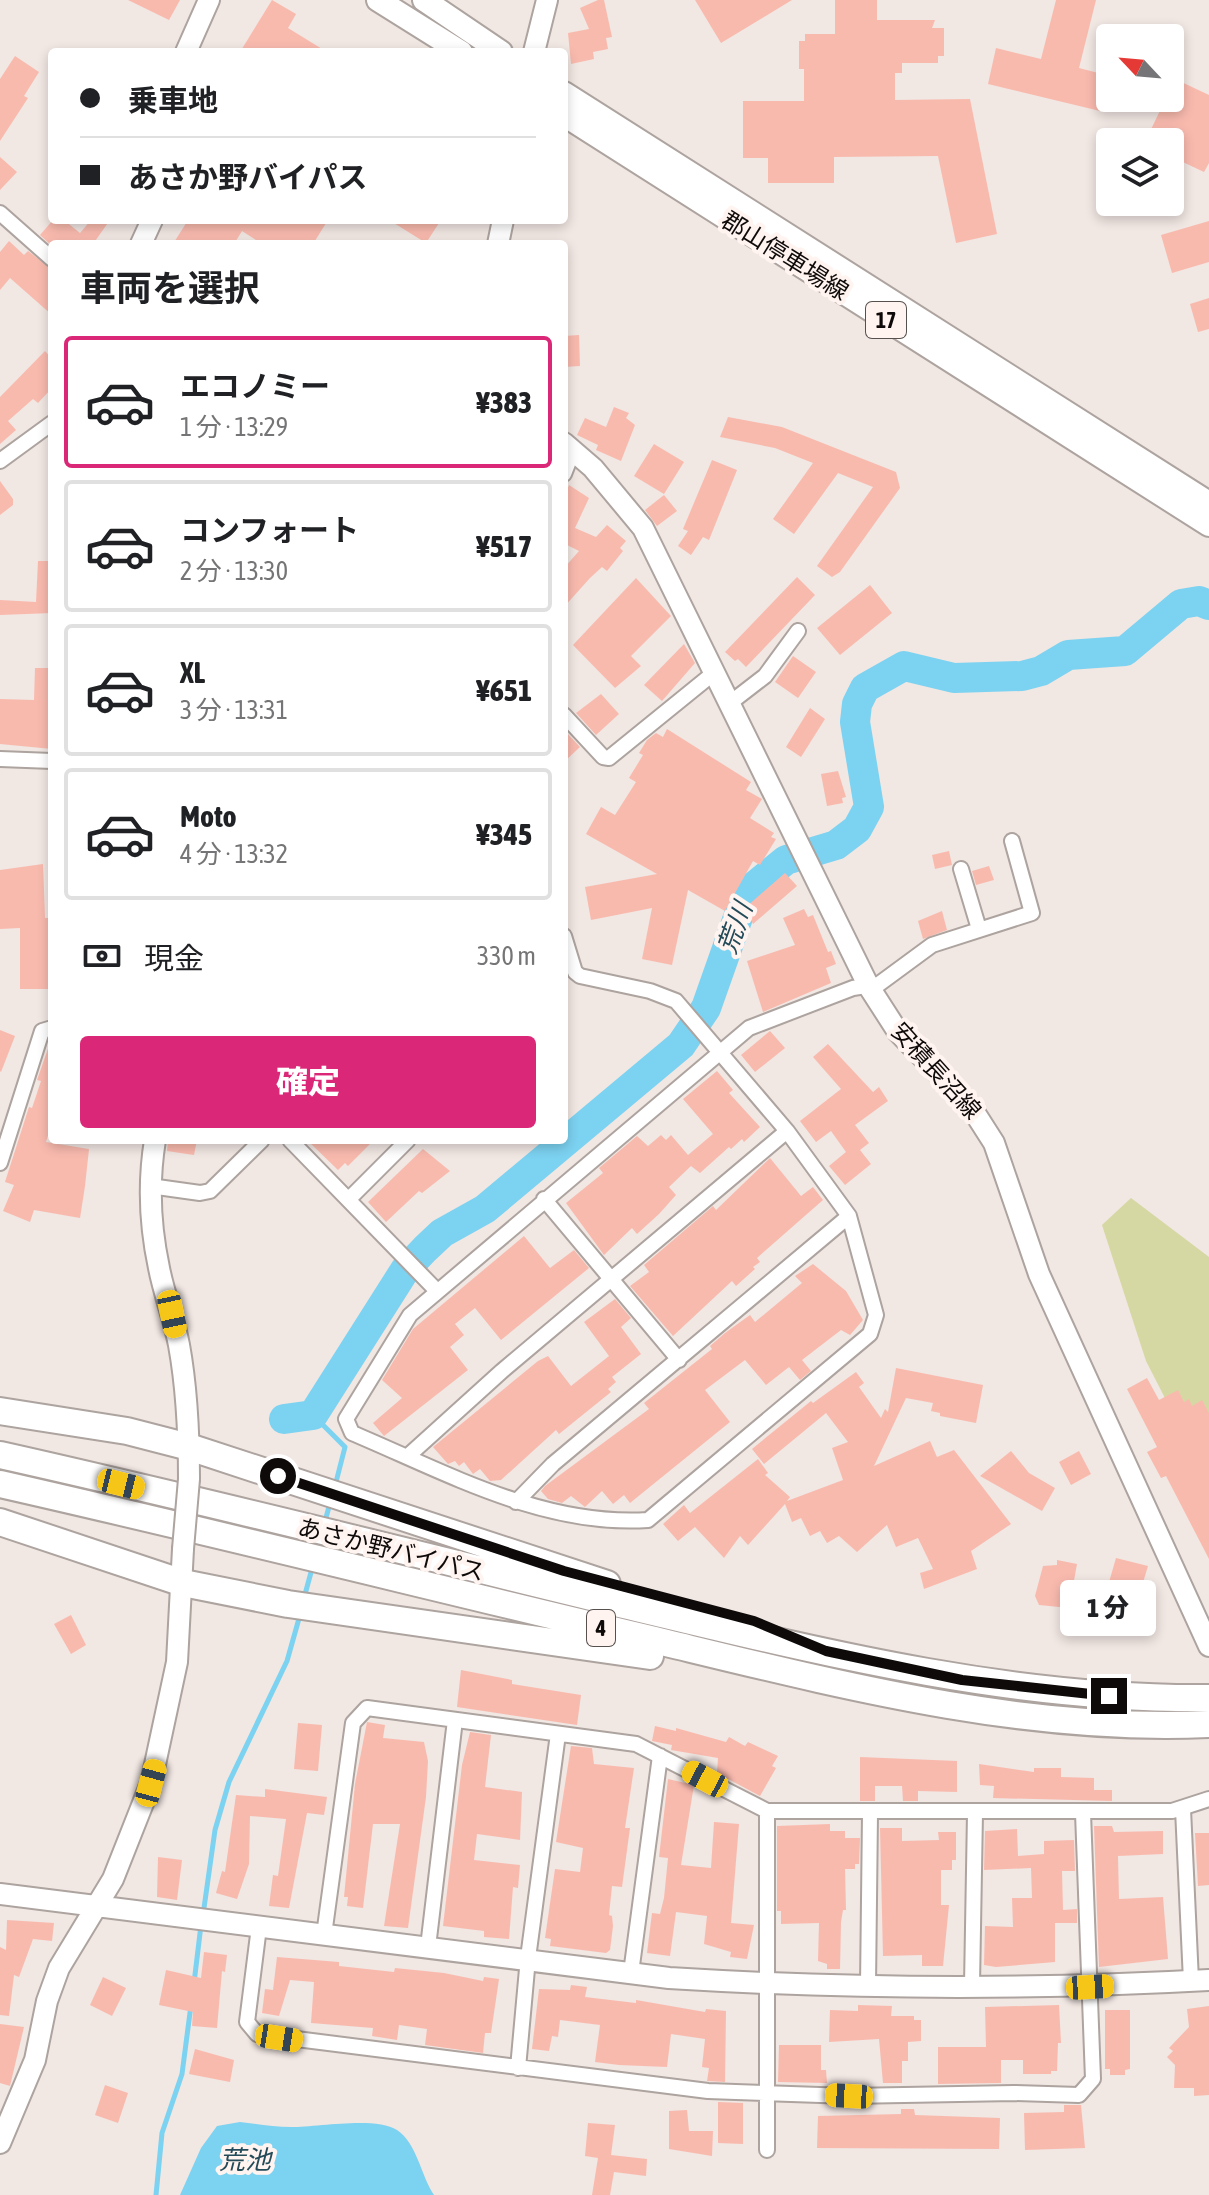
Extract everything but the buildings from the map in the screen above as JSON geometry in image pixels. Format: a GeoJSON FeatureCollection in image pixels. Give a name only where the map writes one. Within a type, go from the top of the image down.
{"type":"FeatureCollection","features":[{"type":"Feature","properties":{"kind":"highway"},"geometry":{"type":"LineString","coordinates":[[0,1411],[127,1431],[189,1447],[564,1571],[754,1621],[826,1651]]}},
{"type":"Feature","properties":{"kind":"highway","name":"あさか野バイパス"},"geometry":{"type":"LineString","coordinates":[[0,1455],[493,1575],[962,1680],[1053,1692],[1137,1698],[1209,1698]]}},
{"type":"Feature","properties":{"kind":"highway","name":"あさか野バイパス"},"geometry":{"type":"LineString","coordinates":[[0,1484],[899,1696],[1037,1716],[1168,1726],[1209,1724]]}},
{"type":"Feature","properties":{"kind":"highway"},"geometry":{"type":"LineString","coordinates":[[0,1522],[183,1583],[288,1604],[635,1653],[746,1672],[792,1672]]}},
{"type":"Feature","properties":{"kind":"main road"},"geometry":{"type":"LineString","coordinates":[[378,0],[455,48]]}},
{"type":"Feature","properties":{"kind":"main road"},"geometry":{"type":"LineString","coordinates":[[424,0],[495,48]]}},
{"type":"Feature","properties":{"kind":"main road","name":"郡山停車場線"},"geometry":{"type":"LineString","coordinates":[[568,96],[1209,503]]}},
{"type":"Feature","properties":{"kind":"main road","name":"郡山停車場線"},"geometry":{"type":"LineString","coordinates":[[568,118],[1209,525]]}},
{"type":"Feature","properties":{"kind":"street"},"geometry":{"type":"LineString","coordinates":[[188,48],[209,0]]}},
{"type":"Feature","properties":{"kind":"street"},"geometry":{"type":"LineString","coordinates":[[535,48],[547,0]]}},
{"type":"Feature","properties":{"kind":"street"},"geometry":{"type":"LineString","coordinates":[[0,213],[48,255]]}},
{"type":"Feature","properties":{"kind":"street"},"geometry":{"type":"LineString","coordinates":[[0,461],[48,426]]}},
{"type":"Feature","properties":{"kind":"street","name":"安積長沼線"},"geometry":{"type":"LineString","coordinates":[[568,447],[612,489],[643,528],[869,987],[898,1032],[971,1107],[994,1143],[1039,1274],[1209,1646]]}},
{"type":"Feature","properties":{"kind":"street"},"geometry":{"type":"LineString","coordinates":[[730,703],[765,676],[798,631]]}},
{"type":"Feature","properties":{"kind":"street"},"geometry":{"type":"LineString","coordinates":[[568,719],[603,757],[609,758],[715,672]]}},
{"type":"Feature","properties":{"kind":"street"},"geometry":{"type":"LineString","coordinates":[[0,759],[48,761]]}},
{"type":"Feature","properties":{"kind":"street"},"geometry":{"type":"LineString","coordinates":[[575,972],[676,1001],[720,1050],[787,1131],[849,1216],[876,1315],[873,1330],[861,1341],[655,1517],[615,1522],[516,1502],[352,1433],[346,1419],[410,1315],[720,1050],[759,1022],[853,988],[884,982],[926,947],[1032,913],[1012,841]]}},
{"type":"Feature","properties":{"kind":"street"},"geometry":{"type":"LineString","coordinates":[[961,869],[979,929]]}},
{"type":"Feature","properties":{"kind":"street"},"geometry":{"type":"LineString","coordinates":[[568,949],[575,972]]}},
{"type":"Feature","properties":{"kind":"street"},"geometry":{"type":"LineString","coordinates":[[568,980],[575,972]]}},
{"type":"Feature","properties":{"kind":"street"},"geometry":{"type":"LineString","coordinates":[[0,1163],[42,1031],[48,1029]]}},
{"type":"Feature","properties":{"kind":"street"},"geometry":{"type":"LineString","coordinates":[[408,1456],[610,1278],[787,1131]]}},
{"type":"Feature","properties":{"kind":"street"},"geometry":{"type":"LineString","coordinates":[[0,2143],[35,2060],[56,1977],[121,1864],[155,1772],[177,1662],[189,1447],[179,1347],[159,1270],[150,1186],[155,1144]]}},
{"type":"Feature","properties":{"kind":"street"},"geometry":{"type":"LineString","coordinates":[[150,1186],[200,1193],[210,1191],[258,1144]]}},
{"type":"Feature","properties":{"kind":"street"},"geometry":{"type":"LineString","coordinates":[[294,1144],[350,1198],[437,1291]]}},
{"type":"Feature","properties":{"kind":"street"},"geometry":{"type":"LineString","coordinates":[[350,1198],[404,1144]]}},
{"type":"Feature","properties":{"kind":"street"},"geometry":{"type":"LineString","coordinates":[[544,1199],[679,1360]]}},
{"type":"Feature","properties":{"kind":"street"},"geometry":{"type":"LineString","coordinates":[[516,1502],[553,1464],[849,1216]]}},
{"type":"Feature","properties":{"kind":"street"},"geometry":{"type":"LineString","coordinates":[[324,1935],[354,1719],[367,1708],[627,1742],[767,1811],[1083,1813],[1183,1809],[1209,1799]]}},
{"type":"Feature","properties":{"kind":"street"},"geometry":{"type":"LineString","coordinates":[[428,1947],[455,1720]]}},
{"type":"Feature","properties":{"kind":"street"},"geometry":{"type":"LineString","coordinates":[[518,2068],[528,1958],[558,1734]]}},
{"type":"Feature","properties":{"kind":"street"},"geometry":{"type":"LineString","coordinates":[[631,1973],[660,1756]]}},
{"type":"Feature","properties":{"kind":"street"},"geometry":{"type":"LineString","coordinates":[[2,1899],[97,1907],[631,1973],[766,1984],[1090,1987],[1200,1981],[1183,1809]]}},
{"type":"Feature","properties":{"kind":"street"},"geometry":{"type":"LineString","coordinates":[[767,1811],[767,2150]]}},
{"type":"Feature","properties":{"kind":"street"},"geometry":{"type":"LineString","coordinates":[[972,1985],[975,1813]]}},
{"type":"Feature","properties":{"kind":"street"},"geometry":{"type":"LineString","coordinates":[[259,1927],[247,2022],[257,2034],[708,2091],[849,2096],[1079,2095],[1093,2079],[1083,1813]]}},
{"type":"Feature","properties":{"kind":"street"},"geometry":{"type":"LineString","coordinates":[[868,1985],[870,1814]]}},
{"type":"Feature","properties":{"kind":"green space"},"geometry":{"type":"Polygon","coordinates":[[[1131,1198],[1209,1257],[1209,1484],[1146,1361],[1102,1225],[1131,1198]]]}},
{"type":"Feature","properties":{"kind":"water","name":"荒池"},"geometry":{"type":"Polygon","coordinates":[[[240,2122],[285,2127],[361,2123],[387,2126],[397,2130],[409,2143],[434,2195],[180,2195],[201,2148],[217,2126],[240,2122]]]}},
{"type":"Feature","properties":{"kind":"waterway","name":"荒川"},"geometry":{"type":"LineString","coordinates":[[568,1140],[681,1045],[706,1008],[747,892],[786,860],[836,845],[857,829],[869,807],[855,722],[857,704],[865,688],[904,666],[954,678],[1022,676],[1041,671],[1068,655],[1125,651],[1181,604],[1199,601],[1209,605]]}},
{"type":"Feature","properties":{"kind":"waterway","name":"荒川"},"geometry":{"type":"LineString","coordinates":[[284,1419],[313,1415],[405,1270],[425,1249],[442,1233],[485,1209],[563,1144]]}},
{"type":"Feature","properties":{"kind":"waterway"},"geometry":{"type":"LineString","coordinates":[[313,1415],[345,1447],[335,1486]]}},
{"type":"Feature","properties":{"kind":"waterway"},"geometry":{"type":"LineString","coordinates":[[324,1525],[330,1503]]}},
{"type":"Feature","properties":{"kind":"waterway"},"geometry":{"type":"LineString","coordinates":[[304,1598],[313,1565]]}},
{"type":"Feature","properties":{"kind":"waterway"},"geometry":{"type":"LineString","coordinates":[[203,1915],[215,1830],[229,1782],[287,1661],[300,1615]]}},
{"type":"Feature","properties":{"kind":"waterway"},"geometry":{"type":"LineString","coordinates":[[194,1983],[201,1925]]}},
{"type":"Feature","properties":{"kind":"waterway"},"geometry":{"type":"LineString","coordinates":[[156,2195],[162,2133],[182,2074],[191,2005]]}},
{"type":"Feature","properties":{"kind":"route"},"geometry":{"type":"LineString","coordinates":[[278,1476],[626,1590],[754,1621],[826,1651],[962,1680],[1109,1696]]}}]}
